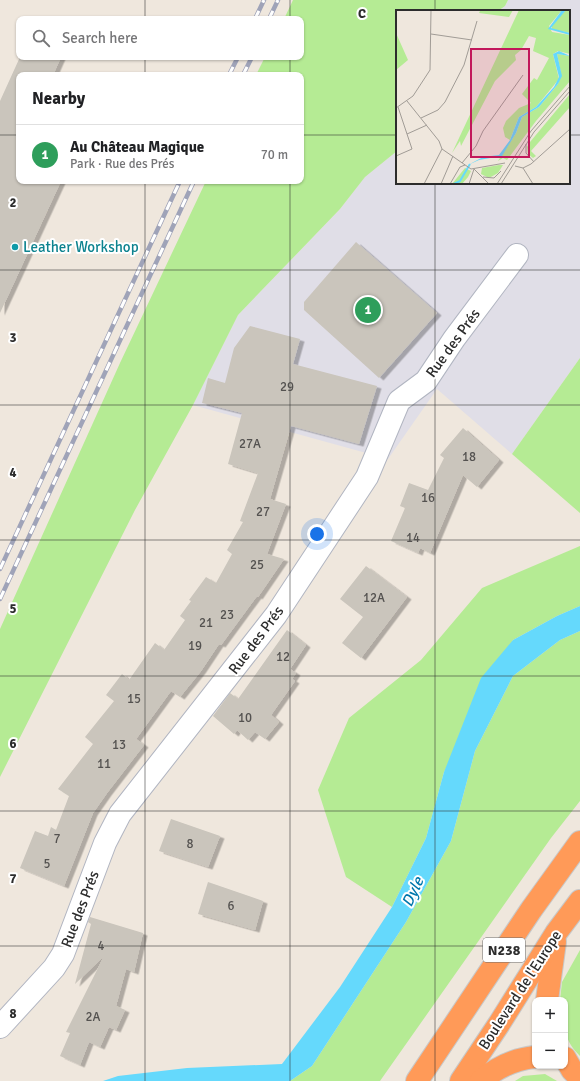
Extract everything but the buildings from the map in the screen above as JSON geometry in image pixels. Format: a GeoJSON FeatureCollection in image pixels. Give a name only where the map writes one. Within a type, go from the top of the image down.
{"type":"FeatureCollection","features":[{"type":"Feature","properties":{"kind":"highway","name":"N238"},"geometry":{"type":"LineString","coordinates":[[417,1081],[531,910],[580,842]]}},
{"type":"Feature","properties":{"kind":"highway","name":"Boulevard de l'Europe"},"geometry":{"type":"LineString","coordinates":[[461,1081],[556,933],[580,901]]}},
{"type":"Feature","properties":{"kind":"highway"},"geometry":{"type":"LineString","coordinates":[[547,997],[556,933]]}},
{"type":"Feature","properties":{"kind":"highway"},"geometry":{"type":"LineString","coordinates":[[481,1081],[488,1075],[512,1062],[532,1057]]}},
{"type":"Feature","properties":{"kind":"street","name":"Rue des Prés"},"geometry":{"type":"LineString","coordinates":[[0,1027],[54,968],[63,954],[105,842],[120,814],[276,615],[366,477],[399,401],[426,381],[454,339],[517,255]]}},
{"type":"Feature","properties":{"kind":"shaded area"},"geometry":{"type":"Polygon","coordinates":[[[508,0],[580,0],[580,358],[512,454],[437,389],[388,459],[193,405],[238,315],[340,209],[365,177],[396,152],[396,184],[570,184],[570,10],[499,10],[505,6],[508,0]]]}},
{"type":"Feature","properties":{"kind":"green space"},"geometry":{"type":"Polygon","coordinates":[[[293,0],[508,0],[505,6],[499,10],[396,10],[396,152],[365,177],[340,209],[238,315],[193,405],[135,510],[0,777],[0,629],[120,363],[205,184],[304,184],[304,72],[258,72],[264,60],[304,60],[304,16],[285,16],[293,0]]]}},
{"type":"Feature","properties":{"kind":"green space"},"geometry":{"type":"Polygon","coordinates":[[[580,358],[580,513],[512,454],[580,358]]]}},
{"type":"Feature","properties":{"kind":"green space"},"geometry":{"type":"Polygon","coordinates":[[[580,546],[580,606],[557,616],[513,640],[444,772],[426,838],[392,907],[346,877],[318,790],[349,718],[421,660],[482,588],[580,546]]]}},
{"type":"Feature","properties":{"kind":"green space"},"geometry":{"type":"Polygon","coordinates":[[[580,631],[580,801],[551,838],[380,1081],[290,1081],[312,1066],[406,922],[451,841],[475,751],[513,676],[560,640],[580,631]]]}},
{"type":"Feature","properties":{"kind":"green space"},"geometry":{"type":"Polygon","coordinates":[[[580,950],[580,1056],[568,1039],[568,997],[560,997],[562,982],[580,950]]]}},
{"type":"Feature","properties":{"kind":"green space"},"geometry":{"type":"Polygon","coordinates":[[[545,1074],[557,1081],[515,1081],[523,1076],[545,1074]]]}},
{"type":"Feature","properties":{"kind":"water","name":"Dyle"},"geometry":{"type":"Polygon","coordinates":[[[580,606],[580,631],[560,640],[513,676],[475,751],[451,841],[406,922],[312,1066],[290,1081],[103,1081],[118,1076],[187,1068],[282,1064],[340,987],[392,907],[426,838],[444,772],[481,678],[513,640],[557,616],[580,606]]]}},
{"type":"Feature","properties":{"kind":"railway"},"geometry":{"type":"LineString","coordinates":[[256,16],[264,0]]}},
{"type":"Feature","properties":{"kind":"railway"},"geometry":{"type":"LineString","coordinates":[[270,16],[278,0]]}},
{"type":"Feature","properties":{"kind":"railway"},"geometry":{"type":"LineString","coordinates":[[230,72],[236,60]]}},
{"type":"Feature","properties":{"kind":"railway"},"geometry":{"type":"LineString","coordinates":[[244,72],[250,60]]}},
{"type":"Feature","properties":{"kind":"railway"},"geometry":{"type":"LineString","coordinates":[[0,569],[179,184]]}},
{"type":"Feature","properties":{"kind":"railway"},"geometry":{"type":"LineString","coordinates":[[0,599],[193,184]]}},
{"type":"Feature","properties":{"kind":"place","name":"Leather Workshop"},"geometry":{"type":"Point","coordinates":[15,247]}},
{"type":"Feature","properties":{"kind":"place","name":"Au Château Magique"},"geometry":{"type":"Point","coordinates":[368,310]}}]}
